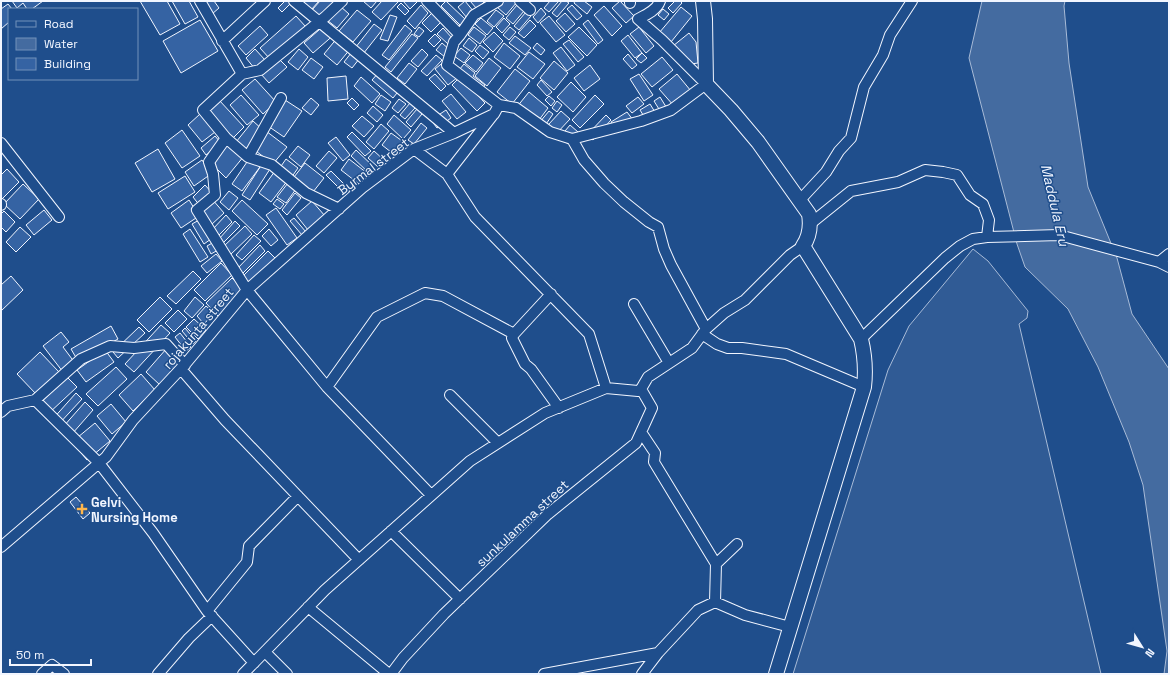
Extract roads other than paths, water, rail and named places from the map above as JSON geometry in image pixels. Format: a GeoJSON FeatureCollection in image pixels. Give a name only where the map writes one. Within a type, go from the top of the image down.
{"type":"FeatureCollection","features":[{"type":"Feature","properties":{"kind":"main road"},"geometry":{"type":"LineString","coordinates":[[703,1],[705,19],[706,84],[731,110],[758,142],[809,214],[809,235],[803,246],[861,339],[865,356],[866,369],[864,387],[776,674]]}},
{"type":"Feature","properties":{"kind":"street"},"geometry":{"type":"LineString","coordinates":[[200,1],[242,74]]}},
{"type":"Feature","properties":{"kind":"street"},"geometry":{"type":"LineString","coordinates":[[222,41],[265,1]]}},
{"type":"Feature","properties":{"kind":"street"},"geometry":{"type":"LineString","coordinates":[[294,1],[454,133]]}},
{"type":"Feature","properties":{"kind":"street"},"geometry":{"type":"LineString","coordinates":[[339,209],[306,193],[272,165],[248,157],[226,138],[203,110],[242,74],[260,70],[319,22],[342,1]]}},
{"type":"Feature","properties":{"kind":"street"},"geometry":{"type":"LineString","coordinates":[[427,1],[460,35]]}},
{"type":"Feature","properties":{"kind":"street"},"geometry":{"type":"LineString","coordinates":[[498,1],[474,15],[454,42],[447,65],[497,109],[516,108],[550,132],[572,139],[641,121],[670,110],[706,84],[662,40],[638,19],[652,12],[659,5],[660,1]]}},
{"type":"Feature","properties":{"kind":"street"},"geometry":{"type":"LineString","coordinates":[[520,1],[530,10]]}},
{"type":"Feature","properties":{"kind":"street"},"geometry":{"type":"LineString","coordinates":[[800,200],[826,172],[839,151],[851,138],[864,87],[883,55],[890,35],[912,1]]}},
{"type":"Feature","properties":{"kind":"street"},"geometry":{"type":"LineString","coordinates":[[248,157],[281,98]]}},
{"type":"Feature","properties":{"kind":"street"},"geometry":{"type":"LineString","coordinates":[[447,174],[497,109]]}},
{"type":"Feature","properties":{"kind":"street","name":"Byrmal street"},"geometry":{"type":"LineString","coordinates":[[248,290],[362,188],[414,149],[454,133],[497,109]]}},
{"type":"Feature","properties":{"kind":"street","name":"rojakunta street"},"geometry":{"type":"LineString","coordinates":[[1,548],[106,457],[133,420],[183,367],[248,290],[197,210],[215,195],[213,174],[209,162],[226,138]]}},
{"type":"Feature","properties":{"kind":"street"},"geometry":{"type":"LineString","coordinates":[[572,139],[584,160],[604,183],[624,202],[649,222],[658,227],[664,249],[671,265],[704,331],[717,344],[728,348],[742,348],[786,354],[864,387]]}},
{"type":"Feature","properties":{"kind":"street"},"geometry":{"type":"LineString","coordinates":[[1,144],[60,217]]}},
{"type":"Feature","properties":{"kind":"street"},"geometry":{"type":"LineString","coordinates":[[414,149],[447,174],[475,217],[589,334],[606,388]]}},
{"type":"Feature","properties":{"kind":"street"},"geometry":{"type":"LineString","coordinates":[[810,224],[852,191],[898,182],[925,170],[957,175],[970,195],[984,204],[989,220],[987,237]]}},
{"type":"Feature","properties":{"kind":"street"},"geometry":{"type":"LineString","coordinates":[[861,339],[945,258],[973,238],[1059,235],[1169,266]]}},
{"type":"Feature","properties":{"kind":"street"},"geometry":{"type":"LineString","coordinates":[[244,674],[325,590],[470,461],[545,414],[606,388],[638,391],[641,389],[648,377],[692,348],[704,331],[724,313],[745,300],[790,255],[803,246]]}},
{"type":"Feature","properties":{"kind":"street"},"geometry":{"type":"LineString","coordinates":[[1159,262],[1169,254]]}},
{"type":"Feature","properties":{"kind":"street"},"geometry":{"type":"LineString","coordinates":[[248,290],[327,387],[431,495]]}},
{"type":"Feature","properties":{"kind":"street"},"geometry":{"type":"LineString","coordinates":[[327,387],[378,317],[425,293],[443,296],[514,334]]}},
{"type":"Feature","properties":{"kind":"street"},"geometry":{"type":"LineString","coordinates":[[551,294],[512,338],[525,364],[531,369],[559,408]]}},
{"type":"Feature","properties":{"kind":"street"},"geometry":{"type":"LineString","coordinates":[[634,304],[669,363]]}},
{"type":"Feature","properties":{"kind":"street"},"geometry":{"type":"LineString","coordinates":[[1,412],[8,406],[35,400],[81,359],[110,346],[134,348],[166,344],[224,420],[359,560]]}},
{"type":"Feature","properties":{"kind":"street","name":"sunkulamma street"},"geometry":{"type":"LineString","coordinates":[[390,674],[460,599],[548,514],[636,443],[652,408],[641,389]]}},
{"type":"Feature","properties":{"kind":"street"},"geometry":{"type":"LineString","coordinates":[[450,395],[498,443]]}},
{"type":"Feature","properties":{"kind":"street"},"geometry":{"type":"LineString","coordinates":[[35,400],[99,463],[153,533],[209,614],[254,663]]}},
{"type":"Feature","properties":{"kind":"street"},"geometry":{"type":"LineString","coordinates":[[641,432],[655,453],[654,462],[716,564],[715,602]]}},
{"type":"Feature","properties":{"kind":"street"},"geometry":{"type":"LineString","coordinates":[[158,674],[209,614],[247,562],[249,546],[298,496]]}},
{"type":"Feature","properties":{"kind":"street"},"geometry":{"type":"LineString","coordinates":[[392,531],[460,599]]}},
{"type":"Feature","properties":{"kind":"street"},"geometry":{"type":"LineString","coordinates":[[716,564],[737,544]]}},
{"type":"Feature","properties":{"kind":"street"},"geometry":{"type":"LineString","coordinates":[[642,674],[658,653],[698,610],[715,602],[745,615],[790,627]]}},
{"type":"Feature","properties":{"kind":"street"},"geometry":{"type":"LineString","coordinates":[[308,607],[390,674]]}},
{"type":"Feature","properties":{"kind":"street"},"geometry":{"type":"LineString","coordinates":[[265,652],[287,674]]}},
{"type":"Feature","properties":{"kind":"street"},"geometry":{"type":"LineString","coordinates":[[544,674],[658,653]]}},
{"type":"Feature","properties":{"kind":"street"},"geometry":{"type":"LineString","coordinates":[[42,674],[52,665],[64,674]]}},
{"type":"Feature","properties":{"kind":"water","name":"Maddula Eru"},"geometry":{"type":"Polygon","coordinates":[[[982,1],[1065,1],[1064,6],[1069,63],[1088,187],[1117,258],[1132,314],[1169,369],[1169,674],[1164,674],[1167,651],[1143,485],[1129,442],[1098,367],[1068,309],[1025,267],[1017,244],[969,58],[982,1]]]}},
{"type":"Feature","properties":{"kind":"place","name":"Gelvi Nursing Home"},"geometry":{"type":"Point","coordinates":[82,509]}}]}
